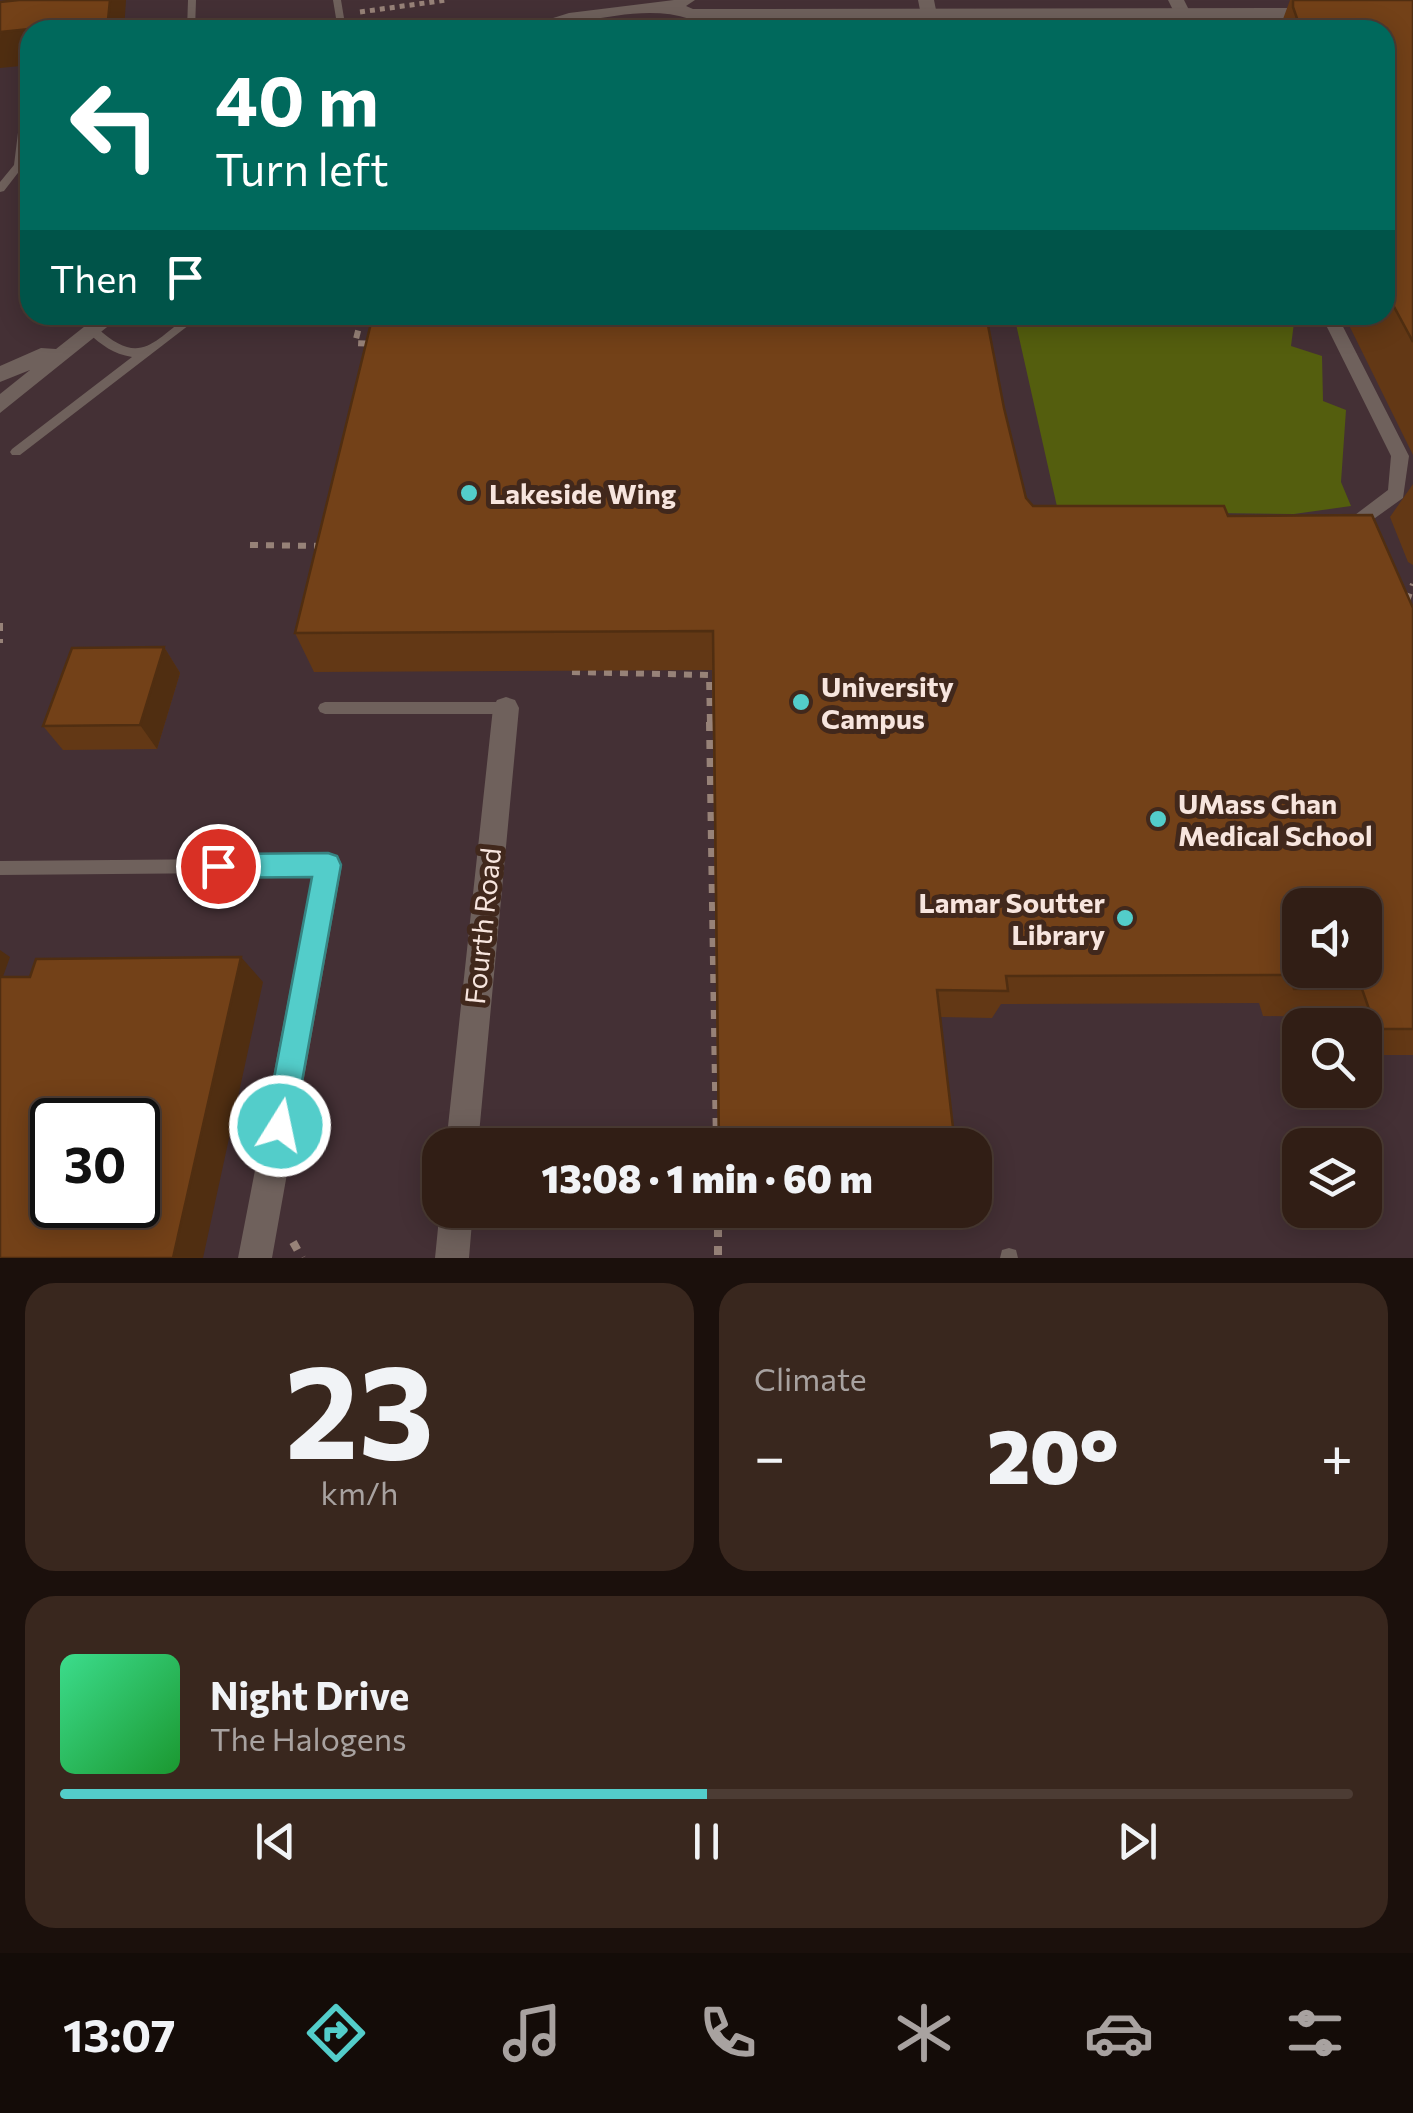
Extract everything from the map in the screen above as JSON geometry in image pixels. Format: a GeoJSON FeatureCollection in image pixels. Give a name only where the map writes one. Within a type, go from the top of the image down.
{"type":"FeatureCollection","features":[{"type":"Feature","properties":{"kind":"street"},"geometry":{"type":"LineString","coordinates":[[578,20],[628,4],[681,3],[690,14],[929,14],[1179,6],[1339,13]]}},
{"type":"Feature","properties":{"kind":"street"},"geometry":{"type":"LineString","coordinates":[[0,405],[99,325]]}},
{"type":"Feature","properties":{"kind":"street"},"geometry":{"type":"LineString","coordinates":[[1323,534],[1343,534],[1378,512],[1397,494],[1400,456],[1334,325]]}},
{"type":"Feature","properties":{"kind":"street"},"geometry":{"type":"LineString","coordinates":[[0,376],[92,330]]}},
{"type":"Feature","properties":{"kind":"street","name":"Fourth Road"},"geometry":{"type":"LineString","coordinates":[[464,1128],[506,708]]}},
{"type":"Feature","properties":{"kind":"street"},"geometry":{"type":"LineString","coordinates":[[255,1258],[328,865]]}},
{"type":"Feature","properties":{"kind":"street"},"geometry":{"type":"LineString","coordinates":[[452,1258],[454,1228]]}},
{"type":"Feature","properties":{"kind":"lane"},"geometry":{"type":"LineString","coordinates":[[0,189],[19,165],[20,157]]}},
{"type":"Feature","properties":{"kind":"lane"},"geometry":{"type":"LineString","coordinates":[[16,452],[183,325]]}},
{"type":"Feature","properties":{"kind":"lane"},"geometry":{"type":"LineString","coordinates":[[92,330],[113,350],[129,356],[149,350]]}},
{"type":"Feature","properties":{"kind":"lane"},"geometry":{"type":"LineString","coordinates":[[325,708],[506,708]]}},
{"type":"Feature","properties":{"kind":"lane"},"geometry":{"type":"LineString","coordinates":[[0,868],[328,865]]}},
{"type":"Feature","properties":{"kind":"path"},"geometry":{"type":"LineString","coordinates":[[355,13],[448,0]]}},
{"type":"Feature","properties":{"kind":"path"},"geometry":{"type":"LineString","coordinates":[[360,325],[355,343],[380,344]]}},
{"type":"Feature","properties":{"kind":"path"},"geometry":{"type":"LineString","coordinates":[[250,546],[341,546]]}},
{"type":"Feature","properties":{"kind":"path"},"geometry":{"type":"LineString","coordinates":[[1400,619],[1413,584]]}},
{"type":"Feature","properties":{"kind":"path"},"geometry":{"type":"LineString","coordinates":[[0,623],[0,643]]}},
{"type":"Feature","properties":{"kind":"path"},"geometry":{"type":"LineString","coordinates":[[572,672],[571,676],[708,675],[716,1128]]}},
{"type":"Feature","properties":{"kind":"path"},"geometry":{"type":"LineString","coordinates":[[718,1228],[718,1258]]}},
{"type":"Feature","properties":{"kind":"shaded area"},"geometry":{"type":"Polygon","coordinates":[[[0,0],[1413,0],[1413,1258],[0,1258],[0,0]]]}},
{"type":"Feature","properties":{"kind":"green space"},"geometry":{"type":"Polygon","coordinates":[[[1016,325],[1294,325],[1291,346],[1322,356],[1323,401],[1346,410],[1341,482],[1351,506],[1294,514],[1058,511],[1016,325]]]}},
{"type":"Feature","properties":{"kind":"building"},"geometry":{"type":"Polygon","coordinates":[[[110,0],[108,20],[20,20],[20,30],[0,32],[0,2],[110,0]]]}},
{"type":"Feature","properties":{"kind":"building"},"geometry":{"type":"Polygon","coordinates":[[[1293,0],[1413,0],[1413,342],[1395,309],[1395,20],[1298,20],[1293,0]]]}},
{"type":"Feature","properties":{"kind":"building"},"geometry":{"type":"Polygon","coordinates":[[[371,325],[988,325],[1026,498],[1033,506],[1224,506],[1228,516],[1372,515],[1413,608],[1413,1029],[1382,1029],[1382,1008],[1369,1008],[1362,989],[1294,988],[1382,988],[1382,888],[1282,888],[1282,975],[1006,976],[1008,991],[937,990],[953,1128],[719,1128],[713,631],[295,633],[371,325]]]}},
{"type":"Feature","properties":{"kind":"building"},"geometry":{"type":"Polygon","coordinates":[[[164,647],[140,725],[43,726],[72,648],[164,647]]]}},
{"type":"Feature","properties":{"kind":"building"},"geometry":{"type":"Polygon","coordinates":[[[241,957],[173,1258],[0,1258],[0,977],[30,977],[36,959],[241,957]]]}},
{"type":"Feature","properties":{"kind":"place","name":"Lakeside Wing"},"geometry":{"type":"Point","coordinates":[469,493]}},
{"type":"Feature","properties":{"kind":"place","name":"University Campus"},"geometry":{"type":"Point","coordinates":[801,702]}},
{"type":"Feature","properties":{"kind":"place","name":"UMass Chan Medical School"},"geometry":{"type":"Point","coordinates":[1158,819]}},
{"type":"Feature","properties":{"kind":"place","name":"Lamar Soutter Library"},"geometry":{"type":"Point","coordinates":[1125,918]}},
{"type":"Feature","properties":{"kind":"route"},"geometry":{"type":"LineString","coordinates":[[218,866],[328,865],[280,1126]]}}]}
